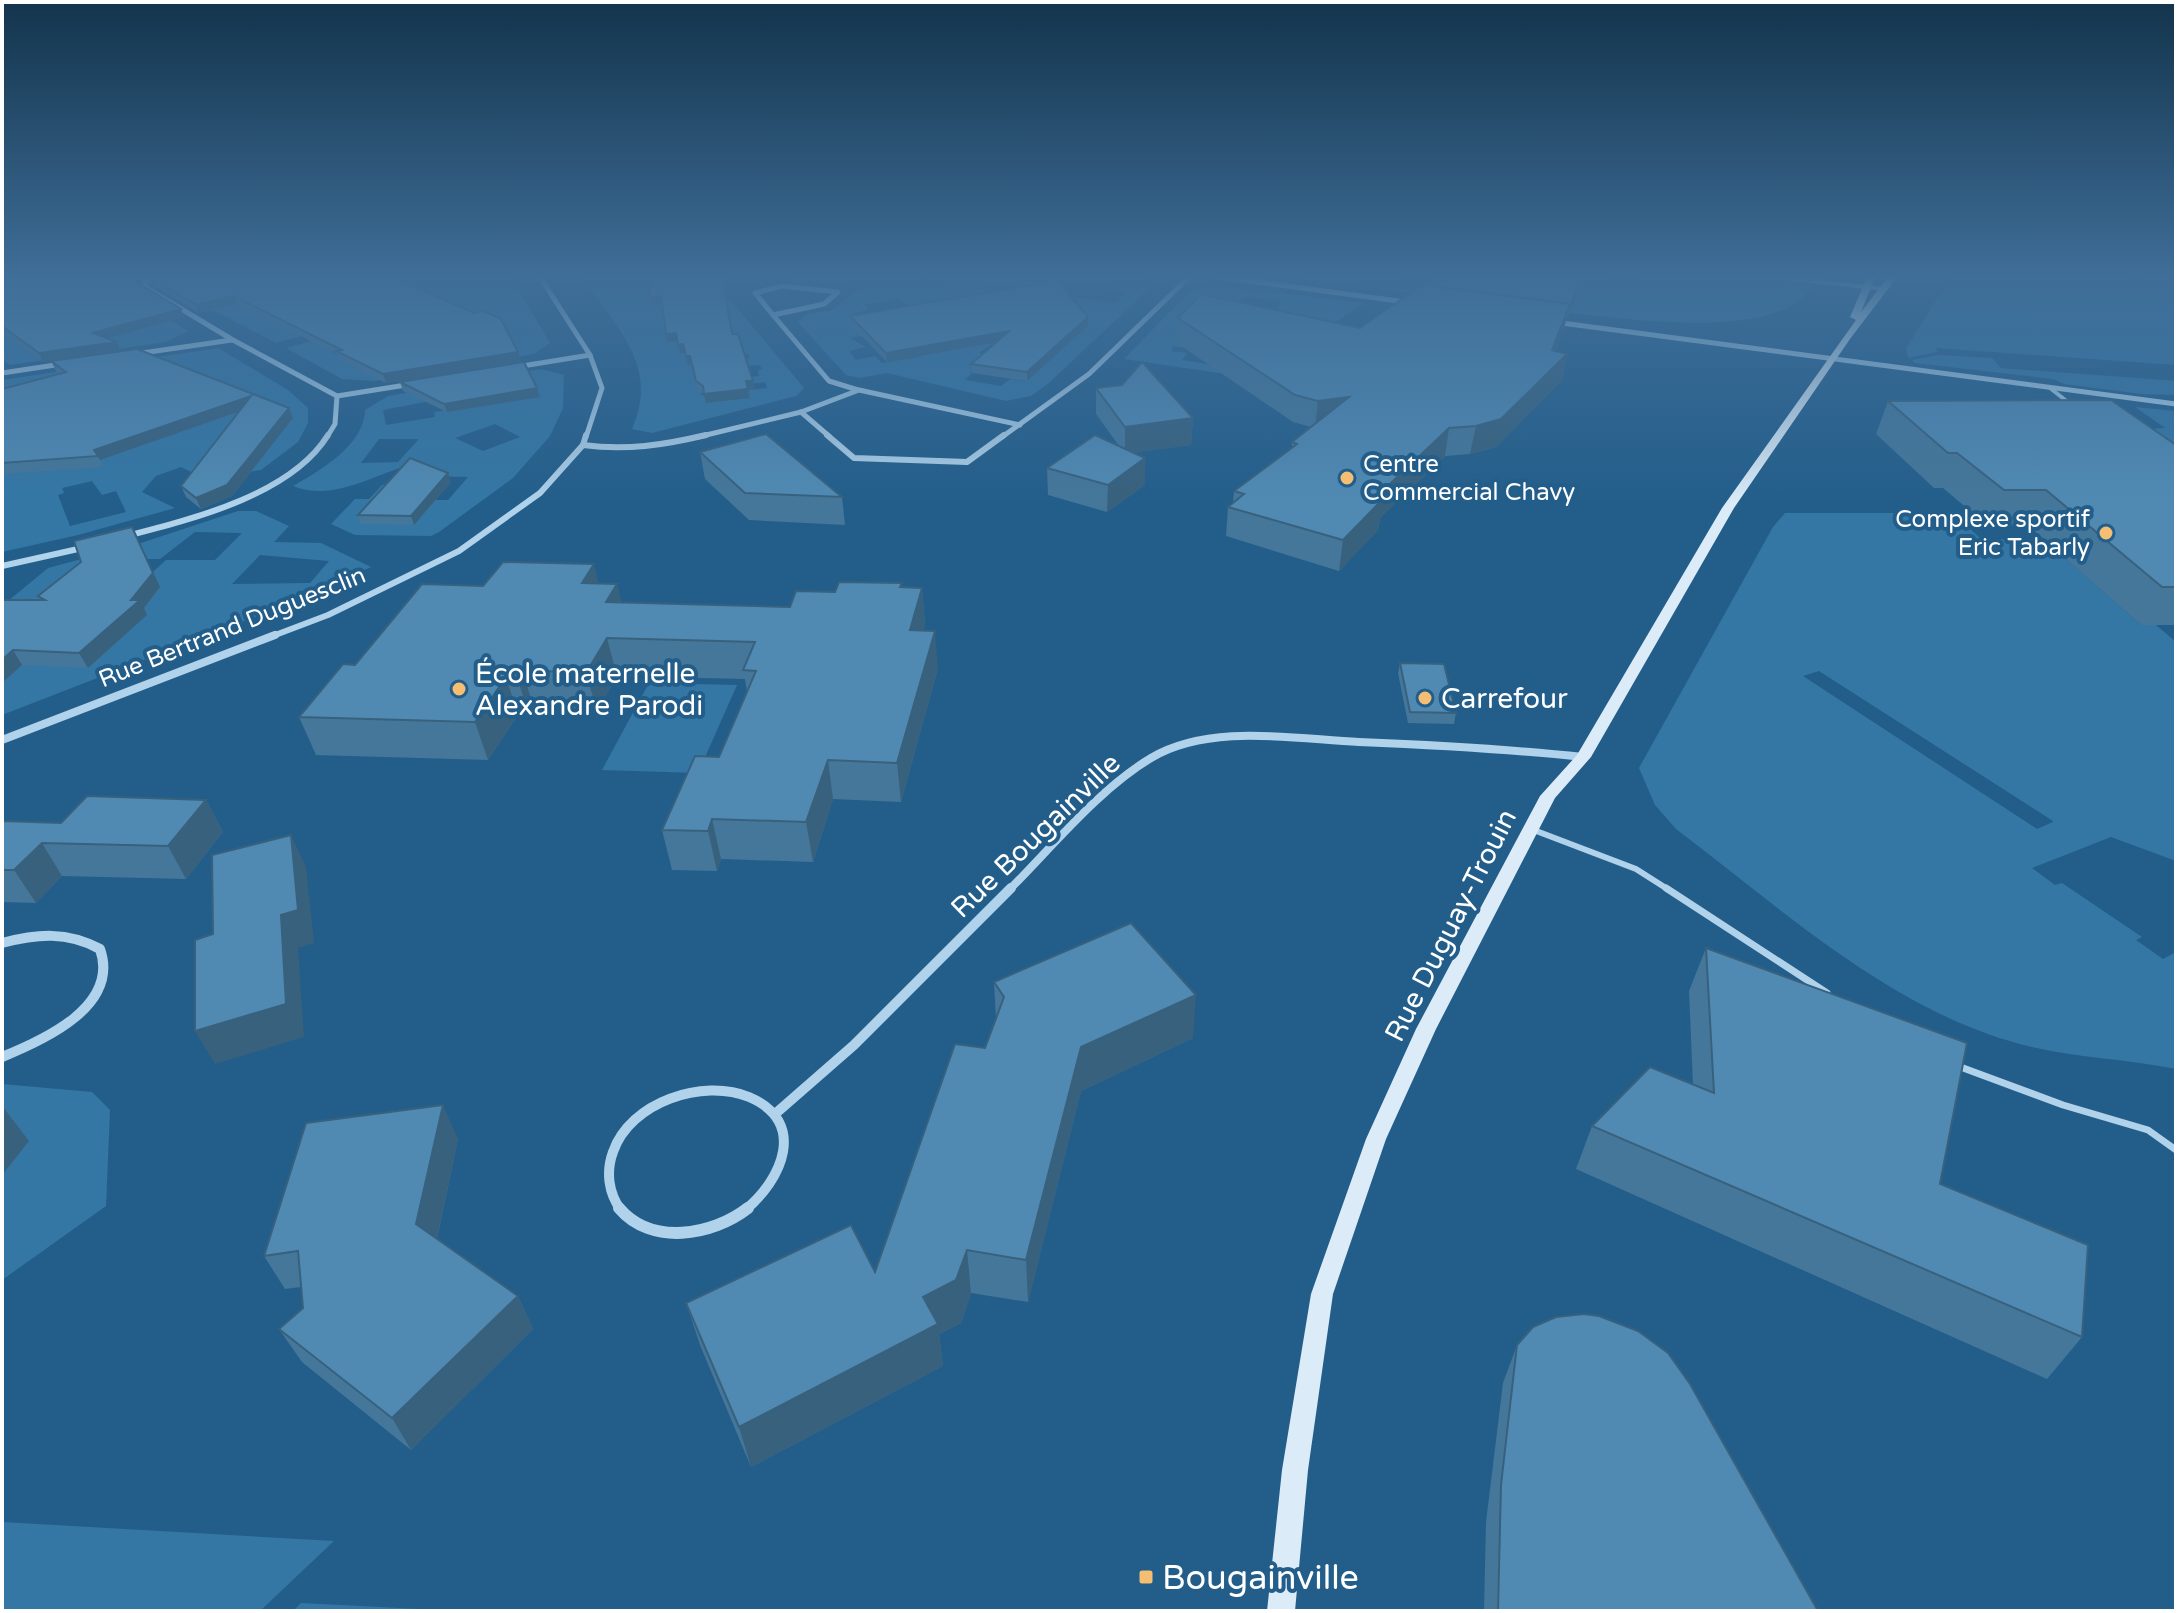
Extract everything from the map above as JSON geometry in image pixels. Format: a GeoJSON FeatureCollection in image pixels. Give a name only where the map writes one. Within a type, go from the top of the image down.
{"type":"FeatureCollection","features":[{"type":"Feature","properties":{"kind":"main road","name":"Rue Duguay-Trouin"},"geometry":{"type":"LineString","coordinates":[[1281,1611],[1295,1470],[1322,1294],[1376,1139],[1426,1029],[1548,796],[1583,757],[1728,508],[1836,352]]}},
{"type":"Feature","properties":{"kind":"street"},"geometry":{"type":"LineString","coordinates":[[125,355],[145,352]]}},
{"type":"Feature","properties":{"kind":"street"},"geometry":{"type":"LineString","coordinates":[[256,352],[337,396],[415,383]]}},
{"type":"Feature","properties":{"kind":"street","name":"Rue Bertrand Duguesclin"},"geometry":{"type":"LineString","coordinates":[[2,740],[328,615],[459,551],[540,493],[583,445],[602,388],[588,352]]}},
{"type":"Feature","properties":{"kind":"street"},"geometry":{"type":"LineString","coordinates":[[804,352],[829,381],[1020,425]]}},
{"type":"Feature","properties":{"kind":"street"},"geometry":{"type":"LineString","coordinates":[[801,412],[854,458],[967,462],[1089,374],[1111,352]]}},
{"type":"Feature","properties":{"kind":"street"},"geometry":{"type":"LineString","coordinates":[[1788,352],[2176,404]]}},
{"type":"Feature","properties":{"kind":"street"},"geometry":{"type":"LineString","coordinates":[[509,368],[590,355]]}},
{"type":"Feature","properties":{"kind":"street"},"geometry":{"type":"LineString","coordinates":[[2,373],[64,364]]}},
{"type":"Feature","properties":{"kind":"street"},"geometry":{"type":"LineString","coordinates":[[583,445],[616,450],[669,444],[801,412],[859,390]]}},
{"type":"Feature","properties":{"kind":"street"},"geometry":{"type":"LineString","coordinates":[[125,537],[246,498],[302,465],[333,432],[340,412],[337,396]]}},
{"type":"Feature","properties":{"kind":"street"},"geometry":{"type":"LineString","coordinates":[[2,566],[97,544]]}},
{"type":"Feature","properties":{"kind":"street","name":"Rue Bougainville"},"geometry":{"type":"LineString","coordinates":[[775,1114],[854,1045],[1120,780],[1153,757],[1196,741],[1247,737],[1502,748],[1583,757]]}},
{"type":"Feature","properties":{"kind":"street"},"geometry":{"type":"LineString","coordinates":[[2,943],[26,936],[58,934],[83,938],[100,949],[105,967],[99,987],[84,1008],[59,1029],[27,1048],[2,1057]]}},
{"type":"Feature","properties":{"kind":"street"},"geometry":{"type":"LineString","coordinates":[[703,1090],[731,1090],[756,1099],[775,1114],[785,1133],[786,1154],[778,1177],[762,1199],[739,1217],[711,1229],[681,1234],[653,1231],[630,1221],[614,1204],[607,1181],[610,1156],[624,1132],[646,1112],[673,1097],[703,1090]]}},
{"type":"Feature","properties":{"kind":"lane"},"geometry":{"type":"LineString","coordinates":[[2050,388],[2071,404]]}},
{"type":"Feature","properties":{"kind":"lane"},"geometry":{"type":"LineString","coordinates":[[1531,829],[1636,869],[1829,995]]}},
{"type":"Feature","properties":{"kind":"lane"},"geometry":{"type":"LineString","coordinates":[[1943,1059],[1980,1076],[2063,1105],[2148,1130],[2176,1150]]}},
{"type":"Feature","properties":{"kind":"shaded area"},"geometry":{"type":"Polygon","coordinates":[[[2,352],[96,352],[10,365],[2,359],[2,352]]]}},
{"type":"Feature","properties":{"kind":"shaded area"},"geometry":{"type":"Polygon","coordinates":[[[189,352],[225,352],[288,390],[308,408],[308,423],[298,442],[261,470],[204,478],[181,467],[156,476],[142,492],[175,508],[2,552],[2,380],[189,352]],[[92,481],[62,488],[64,493],[58,495],[70,526],[126,512],[116,491],[102,495],[92,481]]]}},
{"type":"Feature","properties":{"kind":"shaded area"},"geometry":{"type":"Polygon","coordinates":[[[294,352],[332,352],[361,371],[402,358],[344,352],[537,352],[374,381],[342,379],[294,352]]]}},
{"type":"Feature","properties":{"kind":"shaded area"},"geometry":{"type":"Polygon","coordinates":[[[632,352],[690,352],[699,364],[701,395],[705,395],[706,402],[749,398],[748,390],[767,388],[765,382],[742,385],[741,378],[759,376],[760,365],[742,366],[740,359],[749,358],[748,354],[721,352],[774,352],[804,388],[796,396],[652,433],[632,429],[641,385],[632,352]]]}},
{"type":"Feature","properties":{"kind":"shaded area"},"geometry":{"type":"Polygon","coordinates":[[[825,352],[850,352],[856,360],[875,356],[882,363],[919,357],[918,352],[980,352],[992,356],[970,372],[965,380],[1001,386],[1010,379],[1027,381],[1005,352],[1082,352],[1031,396],[1006,401],[887,373],[860,378],[846,375],[825,352]]]}},
{"type":"Feature","properties":{"kind":"shaded area"},"geometry":{"type":"Polygon","coordinates":[[[1131,352],[1181,352],[1187,353],[1182,360],[1219,366],[1233,352],[1291,352],[1253,378],[1124,359],[1131,352]]]}},
{"type":"Feature","properties":{"kind":"shaded area"},"geometry":{"type":"Polygon","coordinates":[[[1907,352],[1936,352],[1908,358],[1907,352]]]}},
{"type":"Feature","properties":{"kind":"shaded area"},"geometry":{"type":"Polygon","coordinates":[[[1996,352],[2176,352],[2176,365],[1996,352]]]}},
{"type":"Feature","properties":{"kind":"shaded area"},"geometry":{"type":"Polygon","coordinates":[[[1939,355],[1992,358],[2001,368],[2176,381],[2176,395],[2141,394],[2064,384],[2053,379],[1915,363],[1912,360],[1939,355]]]}},
{"type":"Feature","properties":{"kind":"shaded area"},"geometry":{"type":"Polygon","coordinates":[[[541,369],[564,375],[563,408],[550,436],[513,478],[431,536],[355,535],[331,524],[355,499],[369,499],[382,485],[412,475],[402,467],[334,490],[306,490],[293,486],[339,455],[358,434],[365,410],[388,396],[541,369]],[[539,396],[430,401],[383,410],[386,425],[435,417],[434,412],[539,396]],[[495,424],[455,438],[483,451],[520,437],[495,424]],[[379,439],[361,463],[398,462],[418,439],[379,439]],[[423,476],[436,500],[448,500],[468,477],[423,476]]]}},
{"type":"Feature","properties":{"kind":"shaded area"},"geometry":{"type":"Polygon","coordinates":[[[2135,407],[2176,411],[2176,448],[2148,429],[2165,428],[2135,407]]]}},
{"type":"Feature","properties":{"kind":"shaded area"},"geometry":{"type":"Polygon","coordinates":[[[238,511],[256,511],[289,526],[274,542],[321,543],[371,567],[306,597],[2,715],[2,683],[17,668],[135,588],[166,560],[215,560],[242,533],[195,532],[160,559],[117,559],[63,597],[2,606],[48,568],[138,544],[238,511]],[[260,555],[232,584],[310,583],[329,561],[260,555]]]}},
{"type":"Feature","properties":{"kind":"shaded area"},"geometry":{"type":"Polygon","coordinates":[[[1785,513],[1953,513],[1981,539],[2044,539],[2141,625],[2156,625],[2176,642],[2176,861],[2111,837],[2032,868],[2055,885],[2062,883],[2142,937],[2136,940],[2163,959],[2176,952],[2176,1069],[2032,1047],[1983,1032],[1935,1011],[1889,986],[1800,925],[1676,829],[1655,805],[1639,768],[1773,527],[1785,513]],[[1819,671],[1803,676],[2037,829],[2053,821],[1819,671]]]}},
{"type":"Feature","properties":{"kind":"shaded area"},"geometry":{"type":"Polygon","coordinates":[[[649,683],[737,685],[698,773],[602,770],[649,683]]]}},
{"type":"Feature","properties":{"kind":"shaded area"},"geometry":{"type":"Polygon","coordinates":[[[2,1084],[92,1092],[110,1110],[106,1206],[2,1280],[2,1175],[28,1141],[2,1139],[2,1084]]]}},
{"type":"Feature","properties":{"kind":"shaded area"},"geometry":{"type":"Polygon","coordinates":[[[2,1522],[334,1541],[260,1611],[2,1611],[2,1522]]]}},
{"type":"Feature","properties":{"kind":"shaded area"},"geometry":{"type":"Polygon","coordinates":[[[301,1603],[459,1611],[293,1611],[301,1603]]]}},
{"type":"Feature","properties":{"kind":"building"},"geometry":{"type":"Polygon","coordinates":[[[114,352],[145,352],[289,408],[227,485],[196,498],[181,486],[251,396],[94,450],[98,456],[2,463],[2,389],[66,372],[51,361],[114,352]]]}},
{"type":"Feature","properties":{"kind":"building"},"geometry":{"type":"Polygon","coordinates":[[[339,352],[516,352],[383,374],[339,352]]]}},
{"type":"Feature","properties":{"kind":"building"},"geometry":{"type":"Polygon","coordinates":[[[685,352],[744,352],[753,381],[746,381],[748,389],[704,394],[703,386],[696,381],[690,356],[686,356],[685,352]]]}},
{"type":"Feature","properties":{"kind":"building"},"geometry":{"type":"Polygon","coordinates":[[[985,352],[1049,352],[1027,372],[971,364],[985,352]]]}},
{"type":"Feature","properties":{"kind":"building"},"geometry":{"type":"Polygon","coordinates":[[[1230,352],[1567,354],[1501,419],[1476,426],[1449,428],[1375,498],[1382,500],[1343,540],[1228,507],[1244,494],[1234,491],[1297,444],[1292,442],[1349,397],[1318,401],[1295,395],[1230,352]]]}},
{"type":"Feature","properties":{"kind":"building"},"geometry":{"type":"Polygon","coordinates":[[[524,362],[537,388],[444,404],[400,382],[524,362]]]}},
{"type":"Feature","properties":{"kind":"building"},"geometry":{"type":"Polygon","coordinates":[[[1142,362],[1193,418],[1125,427],[1096,388],[1122,385],[1142,362]]]}},
{"type":"Feature","properties":{"kind":"building"},"geometry":{"type":"Polygon","coordinates":[[[2111,400],[2176,445],[2176,587],[2162,587],[2046,490],[2004,490],[1957,453],[1948,453],[1888,401],[2111,400]]]}},
{"type":"Feature","properties":{"kind":"building"},"geometry":{"type":"Polygon","coordinates":[[[766,434],[842,497],[745,493],[700,452],[766,434]]]}},
{"type":"Feature","properties":{"kind":"building"},"geometry":{"type":"Polygon","coordinates":[[[1095,435],[1145,458],[1108,485],[1047,468],[1095,435]]]}},
{"type":"Feature","properties":{"kind":"building"},"geometry":{"type":"Polygon","coordinates":[[[410,458],[448,473],[411,516],[358,515],[410,458]]]}},
{"type":"Feature","properties":{"kind":"building"},"geometry":{"type":"Polygon","coordinates":[[[132,527],[153,573],[131,600],[140,600],[79,653],[13,650],[2,660],[2,600],[45,600],[38,596],[81,562],[74,541],[132,527]]]}},
{"type":"Feature","properties":{"kind":"building"},"geometry":{"type":"Polygon","coordinates":[[[503,562],[594,564],[582,583],[617,584],[606,602],[790,607],[796,591],[835,592],[839,582],[902,583],[900,587],[922,588],[910,630],[935,631],[897,763],[828,760],[806,822],[712,819],[708,831],[662,830],[695,756],[719,757],[756,671],[743,670],[755,642],[607,638],[586,673],[522,670],[517,677],[506,677],[475,722],[299,717],[343,664],[355,665],[422,584],[483,586],[503,562]]]}},
{"type":"Feature","properties":{"kind":"building","name":"Carrefour"},"geometry":{"type":"Polygon","coordinates":[[[1400,663],[1444,664],[1456,713],[1410,712],[1400,663]]]}},
{"type":"Feature","properties":{"kind":"building"},"geometry":{"type":"Polygon","coordinates":[[[87,796],[206,800],[168,846],[42,843],[14,870],[2,870],[2,821],[61,823],[87,796]]]}},
{"type":"Feature","properties":{"kind":"building"},"geometry":{"type":"Polygon","coordinates":[[[291,835],[298,910],[281,915],[286,1004],[195,1031],[195,940],[213,934],[212,855],[291,835]]]}},
{"type":"Feature","properties":{"kind":"building"},"geometry":{"type":"Polygon","coordinates":[[[1131,923],[1196,995],[1081,1047],[1026,1260],[967,1250],[956,1280],[923,1297],[938,1324],[739,1427],[686,1303],[851,1225],[875,1272],[955,1044],[985,1048],[1004,997],[994,982],[1131,923]]]}},
{"type":"Feature","properties":{"kind":"building"},"geometry":{"type":"Polygon","coordinates":[[[1706,948],[1967,1043],[1940,1184],[2088,1245],[2082,1337],[1592,1126],[1650,1067],[1714,1093],[1706,948]]]}},
{"type":"Feature","properties":{"kind":"building"},"geometry":{"type":"Polygon","coordinates":[[[443,1105],[416,1224],[518,1296],[392,1418],[279,1329],[303,1308],[298,1251],[264,1256],[306,1123],[443,1105]]]}},
{"type":"Feature","properties":{"kind":"building"},"geometry":{"type":"Polygon","coordinates":[[[1599,1316],[1638,1331],[1668,1353],[1690,1384],[1818,1611],[1498,1611],[1501,1485],[1517,1345],[1533,1327],[1556,1317],[1599,1316]]]}},
{"type":"Feature","properties":{"kind":"place","name":"Centre Commercial Chavy"},"geometry":{"type":"Point","coordinates":[1347,478]}},
{"type":"Feature","properties":{"kind":"place","name":"Complexe sportif Eric Tabarly"},"geometry":{"type":"Point","coordinates":[2106,533]}},
{"type":"Feature","properties":{"kind":"place","name":"École maternelle Alexandre Parodi"},"geometry":{"type":"Point","coordinates":[459,689]}},
{"type":"Feature","properties":{"kind":"place","name":"Carrefour"},"geometry":{"type":"Point","coordinates":[1425,698]}},
{"type":"Feature","properties":{"kind":"place","name":"Bougainville"},"geometry":{"type":"Point","coordinates":[1146,1577]}}]}
